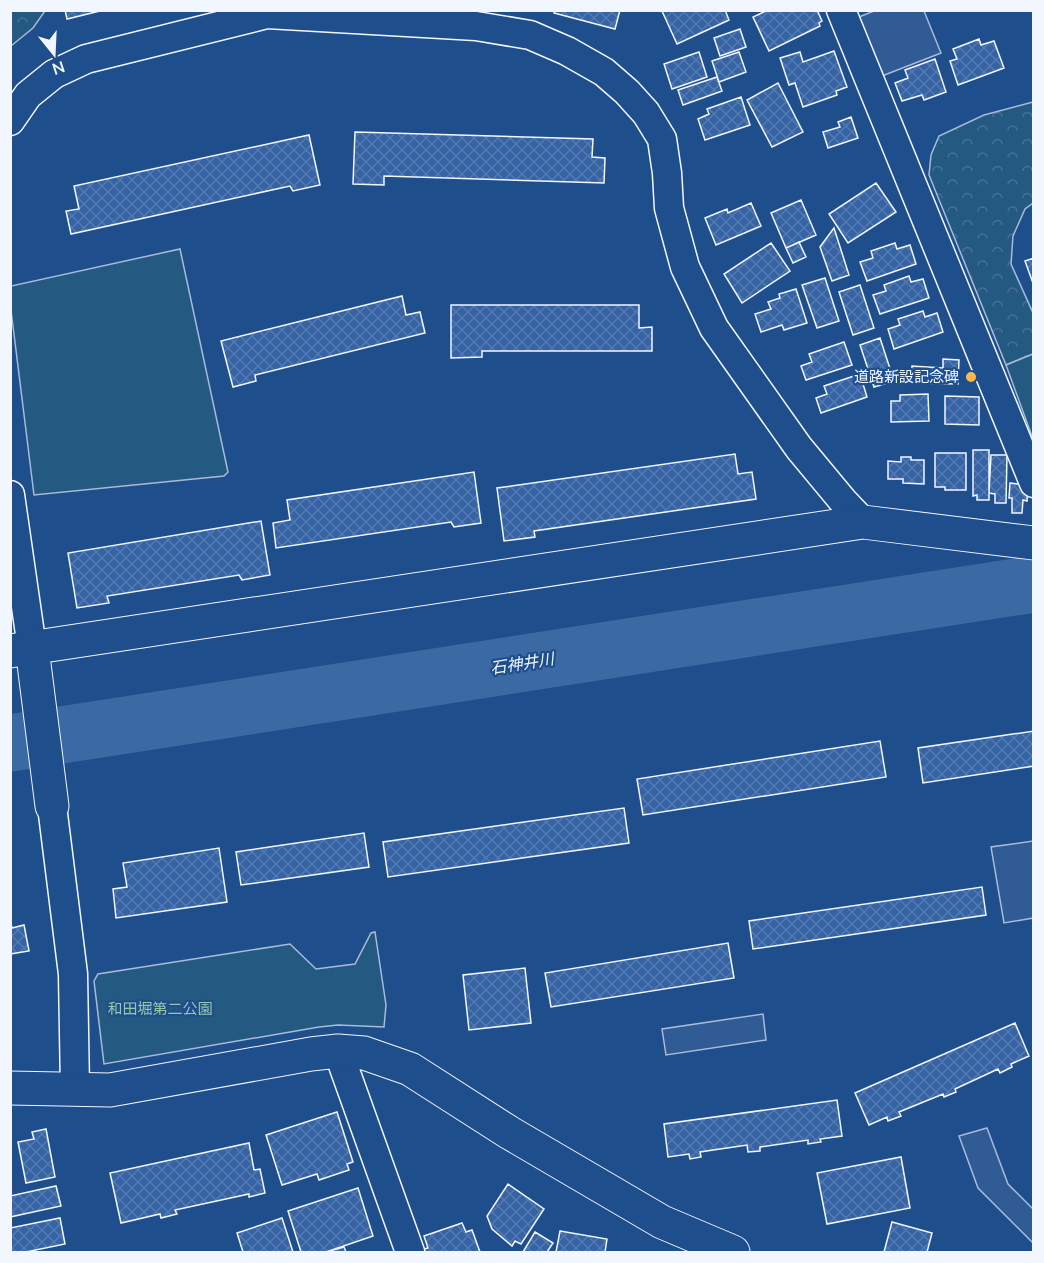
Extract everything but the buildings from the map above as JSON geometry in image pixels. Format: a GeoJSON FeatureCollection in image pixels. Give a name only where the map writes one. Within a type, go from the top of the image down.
{"type":"FeatureCollection","features":[{"type":"Feature","properties":{"kind":"street"},"geometry":{"type":"LineString","coordinates":[[841,10],[1034,483]]}},
{"type":"Feature","properties":{"kind":"street"},"geometry":{"type":"LineString","coordinates":[[10,121],[28,95],[54,74],[86,59],[267,14],[476,26],[530,35],[567,51],[604,72],[646,113],[662,139],[669,208],[685,267],[714,328],[799,448],[863,522]]}},
{"type":"Feature","properties":{"kind":"street"},"geometry":{"type":"LineString","coordinates":[[10,495],[21,649],[39,692],[73,974],[75,1089]]}},
{"type":"Feature","properties":{"kind":"street"},"geometry":{"type":"LineString","coordinates":[[21,649],[863,522],[1034,543]]}},
{"type":"Feature","properties":{"kind":"street"},"geometry":{"type":"LineString","coordinates":[[338,1052],[410,1252]]}},
{"type":"Feature","properties":{"kind":"street"},"geometry":{"type":"LineString","coordinates":[[10,1088],[110,1090],[299,1056],[338,1052],[364,1053],[410,1069],[510,1133],[662,1222],[724,1251]]}},
{"type":"Feature","properties":{"kind":"green space"},"geometry":{"type":"Polygon","coordinates":[[[11,10],[45,11],[33,28],[11,46],[11,10]]]}},
{"type":"Feature","properties":{"kind":"green space"},"geometry":{"type":"Polygon","coordinates":[[[1033,102],[1033,203],[1025,209],[1013,236],[1011,264],[1033,313],[1033,354],[1006,365],[929,175],[931,155],[939,136],[984,115],[1033,102]]]}},
{"type":"Feature","properties":{"kind":"green space"},"geometry":{"type":"Polygon","coordinates":[[[180,249],[228,472],[224,476],[34,495],[11,310],[11,286],[180,249]]]}},
{"type":"Feature","properties":{"kind":"green space"},"geometry":{"type":"Polygon","coordinates":[[[1033,354],[1033,439],[1006,365],[1033,354]]]}},
{"type":"Feature","properties":{"kind":"green space","name":"和田堀第二公園"},"geometry":{"type":"Polygon","coordinates":[[[375,932],[386,1005],[384,1027],[338,1025],[319,1027],[104,1064],[94,981],[98,974],[290,944],[316,969],[355,964],[371,933],[375,932]]]}},
{"type":"Feature","properties":{"kind":"shaded area"},"geometry":{"type":"Polygon","coordinates":[[[874,11],[924,11],[941,53],[882,76],[859,17],[874,11]]]}},
{"type":"Feature","properties":{"kind":"shaded area"},"geometry":{"type":"Polygon","coordinates":[[[1033,841],[1033,918],[1004,923],[991,847],[1033,841]]]}},
{"type":"Feature","properties":{"kind":"shaded area"},"geometry":{"type":"Polygon","coordinates":[[[763,1014],[766,1040],[666,1055],[662,1029],[763,1014]]]}},
{"type":"Feature","properties":{"kind":"shaded area"},"geometry":{"type":"Polygon","coordinates":[[[987,1128],[1008,1184],[1033,1209],[1033,1243],[978,1188],[959,1136],[987,1128]]]}},
{"type":"Feature","properties":{"kind":"waterway","name":"石神井川"},"geometry":{"type":"LineString","coordinates":[[10,743],[1034,584]]}},
{"type":"Feature","properties":{"kind":"place","name":"道路新設記念碑"},"geometry":{"type":"Point","coordinates":[971,377]}}]}
